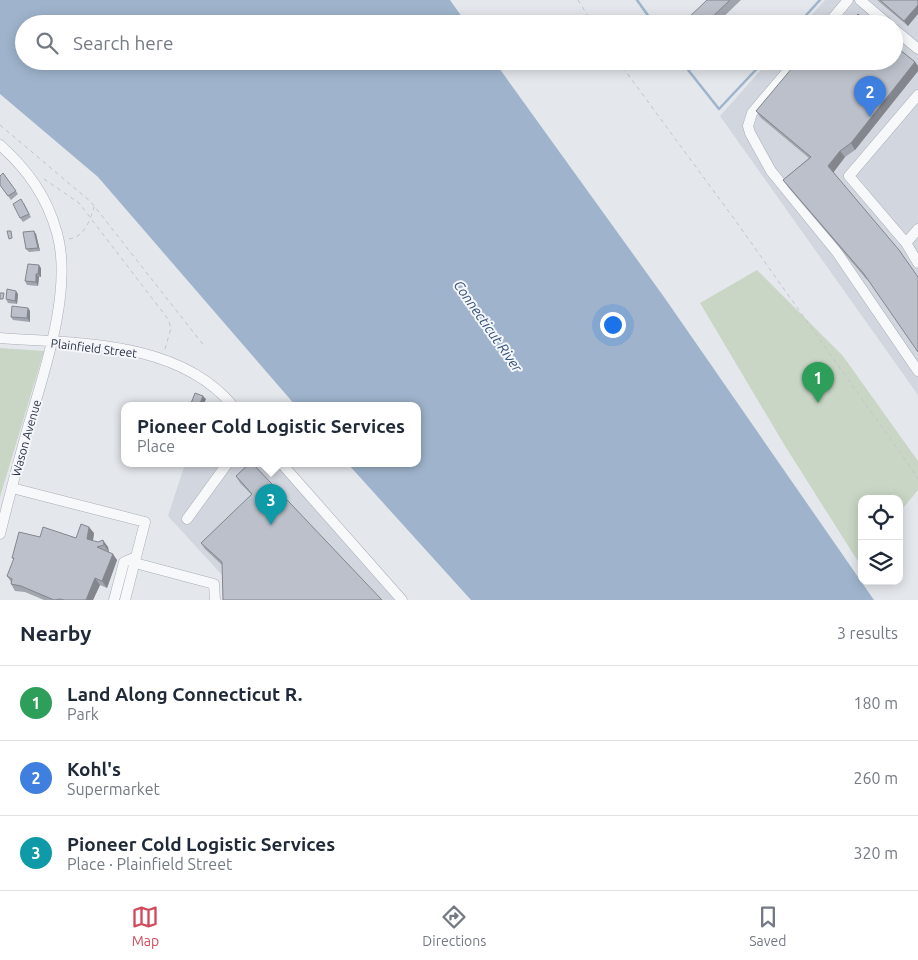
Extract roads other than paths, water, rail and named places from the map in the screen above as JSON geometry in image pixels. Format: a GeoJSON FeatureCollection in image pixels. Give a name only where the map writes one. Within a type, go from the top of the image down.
{"type":"FeatureCollection","features":[{"type":"Feature","properties":{"kind":"street"},"geometry":{"type":"LineString","coordinates":[[836,15],[848,0]]}},
{"type":"Feature","properties":{"kind":"street"},"geometry":{"type":"LineString","coordinates":[[860,0],[878,15]]}},
{"type":"Feature","properties":{"kind":"street"},"geometry":{"type":"LineString","coordinates":[[903,36],[918,49]]}},
{"type":"Feature","properties":{"kind":"street"},"geometry":{"type":"LineString","coordinates":[[788,70],[752,113],[748,126],[750,133],[771,171],[836,251],[918,371]]}},
{"type":"Feature","properties":{"kind":"street"},"geometry":{"type":"LineString","coordinates":[[918,95],[849,176],[906,243],[918,263]]}},
{"type":"Feature","properties":{"kind":"street","name":"Wason Avenue"},"geometry":{"type":"LineString","coordinates":[[0,145],[33,180],[49,211],[58,240],[61,275],[52,342],[0,534]]}},
{"type":"Feature","properties":{"kind":"street"},"geometry":{"type":"LineString","coordinates":[[906,243],[918,229]]}},
{"type":"Feature","properties":{"kind":"street","name":"Plainfield Street"},"geometry":{"type":"LineString","coordinates":[[0,338],[127,350],[160,359],[200,377],[230,402]]}},
{"type":"Feature","properties":{"kind":"street"},"geometry":{"type":"LineString","coordinates":[[187,519],[225,467]]}},
{"type":"Feature","properties":{"kind":"street"},"geometry":{"type":"LineString","coordinates":[[285,467],[402,600]]}},
{"type":"Feature","properties":{"kind":"street"},"geometry":{"type":"LineString","coordinates":[[12,488],[145,522],[125,600]]}},
{"type":"Feature","properties":{"kind":"street"},"geometry":{"type":"LineString","coordinates":[[114,600],[124,562],[135,560],[214,584],[215,600]]}},
{"type":"Feature","properties":{"kind":"water","name":"Connecticut River"},"geometry":{"type":"Polygon","coordinates":[[[0,0],[450,0],[461,15],[15,15],[15,70],[500,70],[664,297],[858,577],[858,585],[864,585],[874,600],[471,600],[351,467],[421,467],[421,402],[293,402],[98,177],[0,94],[0,0]]]}},
{"type":"Feature","properties":{"kind":"waterway"},"geometry":{"type":"LineString","coordinates":[[637,0],[648,15]]}},
{"type":"Feature","properties":{"kind":"waterway"},"geometry":{"type":"LineString","coordinates":[[806,15],[820,0]]}},
{"type":"Feature","properties":{"kind":"waterway"},"geometry":{"type":"LineString","coordinates":[[688,70],[719,109],[756,70]]}},
{"type":"Feature","properties":{"kind":"place","name":"Kohl's"},"geometry":{"type":"Point","coordinates":[870,117]}},
{"type":"Feature","properties":{"kind":"place","name":"Land Along Connecticut R."},"geometry":{"type":"Point","coordinates":[818,403]}},
{"type":"Feature","properties":{"kind":"place","name":"Pioneer Cold Logistic Services"},"geometry":{"type":"Point","coordinates":[271,525]}}]}
